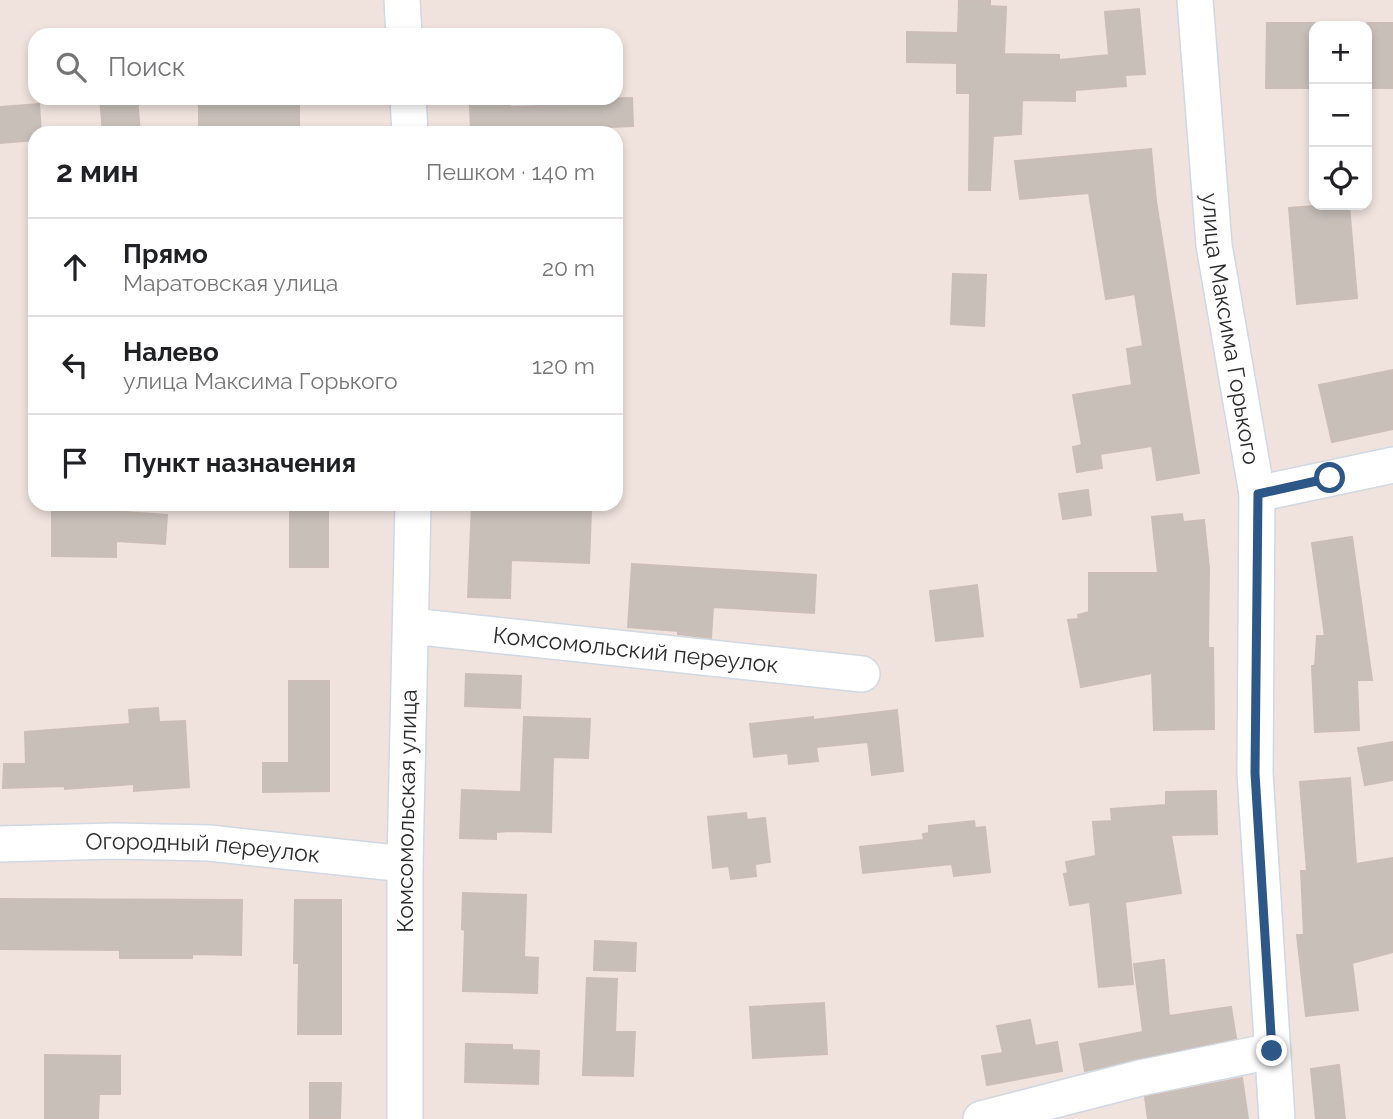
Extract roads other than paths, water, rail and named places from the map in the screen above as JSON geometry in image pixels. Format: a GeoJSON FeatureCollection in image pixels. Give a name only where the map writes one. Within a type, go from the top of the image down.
{"type":"FeatureCollection","features":[{"type":"Feature","properties":{"kind":"street"},"geometry":{"type":"LineString","coordinates":[[402,0],[404,28]]}},
{"type":"Feature","properties":{"kind":"street","name":"улица Максима Горького"},"geometry":{"type":"LineString","coordinates":[[1195,0],[1214,245],[1258,494],[1255,773],[1277,1119]]}},
{"type":"Feature","properties":{"kind":"street"},"geometry":{"type":"LineString","coordinates":[[408,105],[410,126]]}},
{"type":"Feature","properties":{"kind":"street"},"geometry":{"type":"LineString","coordinates":[[1258,494],[1393,465]]}},
{"type":"Feature","properties":{"kind":"street","name":"Комсомольская улица"},"geometry":{"type":"LineString","coordinates":[[405,1119],[405,864],[413,511]]}},
{"type":"Feature","properties":{"kind":"street","name":"Комсомольский переулок"},"geometry":{"type":"LineString","coordinates":[[411,626],[862,674]]}},
{"type":"Feature","properties":{"kind":"street","name":"Огородный переулок"},"geometry":{"type":"LineString","coordinates":[[0,844],[115,841],[209,843],[405,864]]}},
{"type":"Feature","properties":{"kind":"street"},"geometry":{"type":"LineString","coordinates":[[981,1119],[1140,1078],[1272,1051]]}}]}
